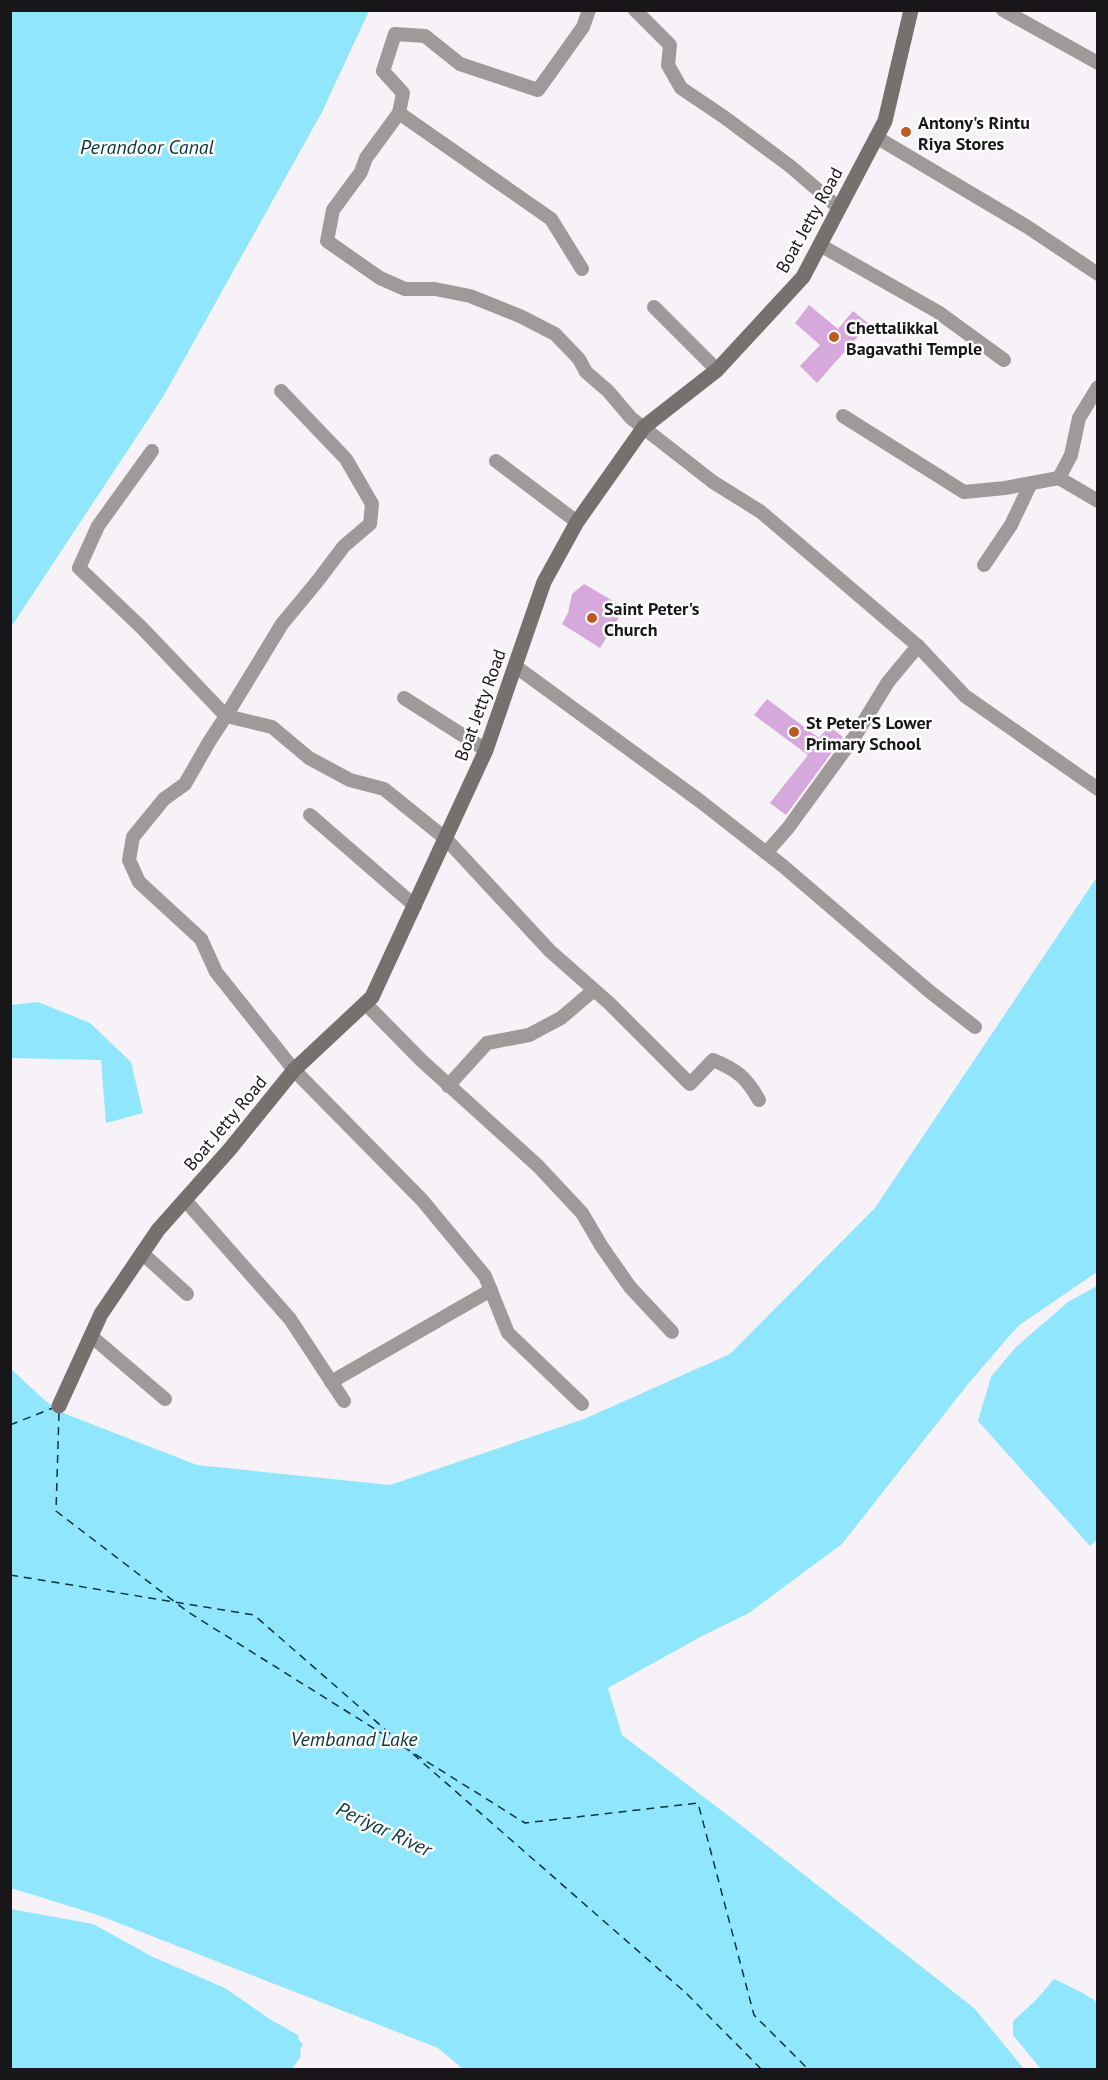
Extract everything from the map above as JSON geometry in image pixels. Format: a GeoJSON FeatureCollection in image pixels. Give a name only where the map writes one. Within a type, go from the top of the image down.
{"type":"FeatureCollection","features":[{"type":"Feature","properties":{"kind":"street"},"geometry":{"type":"LineString","coordinates":[[589,10],[583,27],[538,90],[460,64],[425,36],[395,34],[383,71],[403,93],[399,113],[366,158],[361,172],[333,210],[327,241],[380,278],[405,289],[435,289],[470,296],[520,316],[555,334],[579,359],[586,372],[608,391],[631,418],[713,482],[761,512],[918,646],[965,696],[1098,789]]}},
{"type":"Feature","properties":{"kind":"street"},"geometry":{"type":"LineString","coordinates":[[635,10],[670,45],[668,65],[681,88],[790,166],[839,208]]}},
{"type":"Feature","properties":{"kind":"street","name":"Boat Jetty Road"},"geometry":{"type":"LineString","coordinates":[[59,1406],[101,1314],[158,1230],[230,1149],[294,1070],[372,996],[486,750],[544,582],[577,522],[644,427],[717,370],[803,277],[885,121],[911,10]]}},
{"type":"Feature","properties":{"kind":"street"},"geometry":{"type":"LineString","coordinates":[[1003,10],[1028,17],[1098,63]]}},
{"type":"Feature","properties":{"kind":"street"},"geometry":{"type":"LineString","coordinates":[[399,113],[551,219],[582,268]]}},
{"type":"Feature","properties":{"kind":"street"},"geometry":{"type":"LineString","coordinates":[[876,137],[1026,226],[1098,274]]}},
{"type":"Feature","properties":{"kind":"street"},"geometry":{"type":"LineString","coordinates":[[820,245],[939,312],[1004,360]]}},
{"type":"Feature","properties":{"kind":"street"},"geometry":{"type":"LineString","coordinates":[[654,307],[717,370]]}},
{"type":"Feature","properties":{"kind":"street"},"geometry":{"type":"LineString","coordinates":[[1059,478],[1071,455],[1079,418],[1098,387]]}},
{"type":"Feature","properties":{"kind":"street"},"geometry":{"type":"LineString","coordinates":[[281,391],[346,459],[372,504],[370,524],[344,546],[282,624],[185,784],[164,799],[133,837],[129,860],[139,882],[201,939],[216,972],[294,1070],[422,1200],[485,1276],[508,1333],[582,1404]]}},
{"type":"Feature","properties":{"kind":"street"},"geometry":{"type":"LineString","coordinates":[[843,416],[964,492],[1005,488],[1059,478],[1098,501]]}},
{"type":"Feature","properties":{"kind":"street"},"geometry":{"type":"LineString","coordinates":[[152,451],[98,526],[79,568],[142,628],[226,716],[272,727],[309,758],[350,780],[384,789],[446,840],[550,951],[594,990],[690,1084],[713,1060],[730,1067],[748,1082],[759,1100]]}},
{"type":"Feature","properties":{"kind":"street"},"geometry":{"type":"LineString","coordinates":[[496,461],[577,522]]}},
{"type":"Feature","properties":{"kind":"street"},"geometry":{"type":"LineString","coordinates":[[984,565],[1011,525],[1031,483]]}},
{"type":"Feature","properties":{"kind":"street"},"geometry":{"type":"LineString","coordinates":[[766,853],[788,828],[855,736],[888,682],[918,646]]}},
{"type":"Feature","properties":{"kind":"street"},"geometry":{"type":"LineString","coordinates":[[515,666],[700,801],[766,853],[928,991],[975,1027]]}},
{"type":"Feature","properties":{"kind":"street"},"geometry":{"type":"LineString","coordinates":[[404,698],[486,750]]}},
{"type":"Feature","properties":{"kind":"street"},"geometry":{"type":"LineString","coordinates":[[310,815],[415,906]]}},
{"type":"Feature","properties":{"kind":"street"},"geometry":{"type":"LineString","coordinates":[[448,1086],[487,1043],[529,1035],[561,1018],[594,990]]}},
{"type":"Feature","properties":{"kind":"street"},"geometry":{"type":"LineString","coordinates":[[366,1003],[448,1086],[538,1166],[582,1213],[630,1287],[672,1332]]}},
{"type":"Feature","properties":{"kind":"street"},"geometry":{"type":"LineString","coordinates":[[185,1200],[290,1319],[344,1401]]}},
{"type":"Feature","properties":{"kind":"street"},"geometry":{"type":"LineString","coordinates":[[142,1253],[187,1294]]}},
{"type":"Feature","properties":{"kind":"street"},"geometry":{"type":"LineString","coordinates":[[331,1382],[491,1290]]}},
{"type":"Feature","properties":{"kind":"street"},"geometry":{"type":"LineString","coordinates":[[91,1336],[165,1398]]}},
{"type":"Feature","properties":{"kind":"water","name":"Perandoor Canal"},"geometry":{"type":"Polygon","coordinates":[[[11,10],[369,11],[322,112],[163,397],[11,627],[11,10]]]}},
{"type":"Feature","properties":{"kind":"water","name":"Vembanad Lake"},"geometry":{"type":"Polygon","coordinates":[[[1097,877],[1097,1272],[1018,1326],[968,1384],[842,1544],[749,1613],[608,1688],[622,1735],[974,2008],[1024,2069],[463,2069],[438,2048],[98,1915],[11,1888],[10,1368],[58,1411],[197,1465],[390,1485],[584,1419],[730,1354],[875,1208],[1097,877]]]}},
{"type":"Feature","properties":{"kind":"water"},"geometry":{"type":"Polygon","coordinates":[[[38,1002],[90,1023],[131,1062],[143,1113],[106,1123],[101,1060],[11,1058],[11,1005],[38,1002]]]}},
{"type":"Feature","properties":{"kind":"water"},"geometry":{"type":"Polygon","coordinates":[[[1097,1286],[1098,1539],[1090,1546],[978,1421],[991,1377],[1016,1347],[1068,1302],[1097,1286]]]}},
{"type":"Feature","properties":{"kind":"water"},"geometry":{"type":"Polygon","coordinates":[[[11,1909],[93,1924],[153,1957],[225,1988],[271,2020],[298,2035],[303,2044],[300,2050],[301,2056],[291,2070],[11,2069],[11,1909]]]}},
{"type":"Feature","properties":{"kind":"water"},"geometry":{"type":"Polygon","coordinates":[[[1054,1979],[1097,2002],[1097,2069],[1041,2069],[1013,2035],[1013,2021],[1054,1979]]]}},
{"type":"Feature","properties":{"kind":"building","name":"Chettalikkal Bagavathi Temple"},"geometry":{"type":"Polygon","coordinates":[[[809,305],[838,329],[853,311],[869,324],[817,383],[800,366],[820,345],[795,323],[809,305]]]}},
{"type":"Feature","properties":{"kind":"building","name":"Saint Peter's Church"},"geometry":{"type":"Polygon","coordinates":[[[584,584],[625,608],[600,648],[562,624],[568,613],[572,594],[584,584]]]}},
{"type":"Feature","properties":{"kind":"building","name":"St Peter'S Lower Primary School"},"geometry":{"type":"Polygon","coordinates":[[[767,699],[819,738],[829,726],[843,737],[786,815],[770,803],[808,755],[754,715],[767,699]]]}},
{"type":"Feature","properties":{"kind":"ferry route"},"geometry":{"type":"LineString","coordinates":[[10,1425],[53,1408]]}},
{"type":"Feature","properties":{"kind":"ferry route"},"geometry":{"type":"LineString","coordinates":[[59,1413],[56,1511],[188,1612],[525,1823],[698,1803],[754,2015],[809,2070]]}},
{"type":"Feature","properties":{"kind":"ferry route"},"geometry":{"type":"LineString","coordinates":[[10,1575],[254,1615],[403,1745]]}},
{"type":"Feature","properties":{"kind":"ferry route"},"geometry":{"type":"LineString","coordinates":[[413,1754],[686,1993],[762,2070]]}},
{"type":"Feature","properties":{"kind":"place","name":"Antony's Rintu Riya Stores"},"geometry":{"type":"Point","coordinates":[906,132]}},
{"type":"Feature","properties":{"kind":"place","name":"Chettalikkal Bagavathi Temple"},"geometry":{"type":"Point","coordinates":[834,337]}},
{"type":"Feature","properties":{"kind":"place","name":"Saint Peter's Church"},"geometry":{"type":"Point","coordinates":[592,618]}},
{"type":"Feature","properties":{"kind":"place","name":"St Peter'S Lower Primary School"},"geometry":{"type":"Point","coordinates":[794,732]}},
{"type":"Feature","properties":{"kind":"water label","name":"Periyar River"},"geometry":{"type":"Point","coordinates":[384,1829]}}]}
